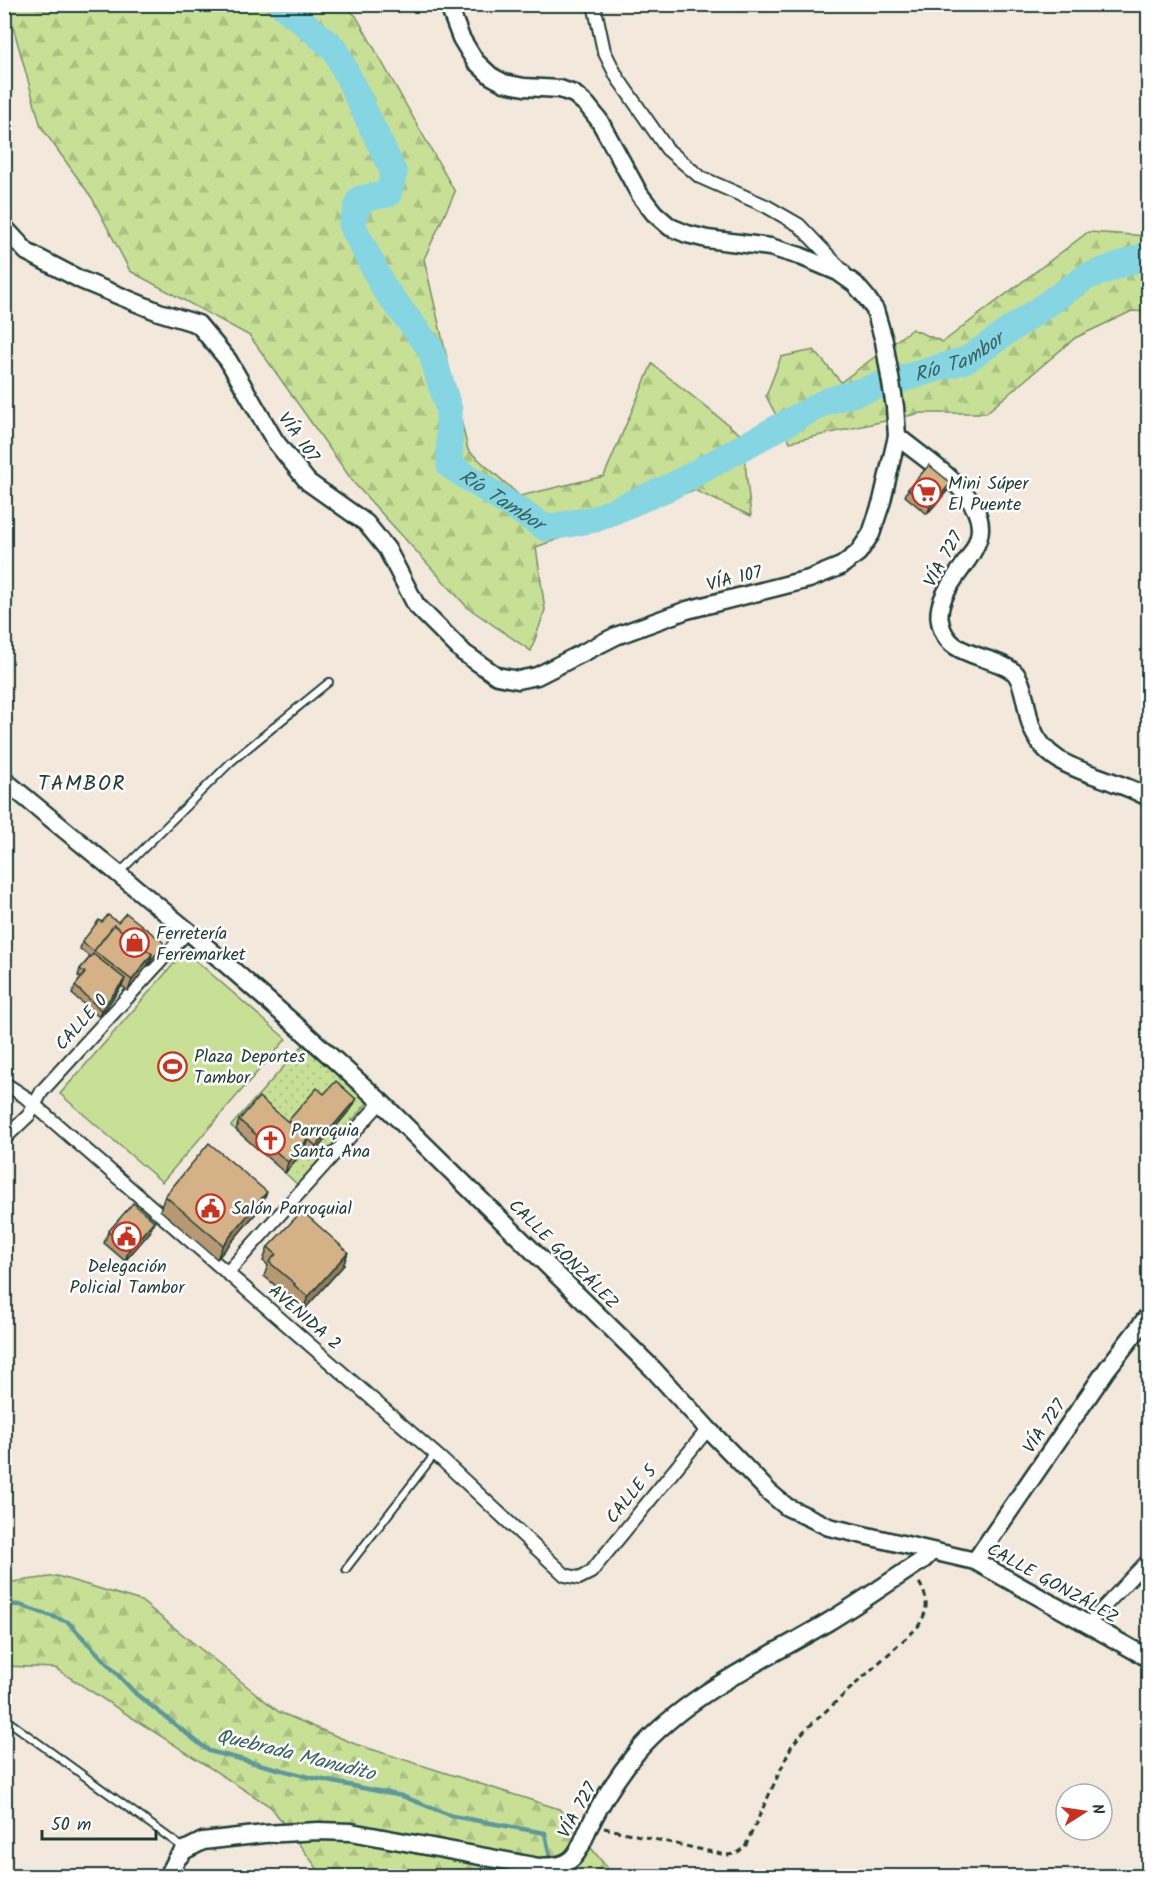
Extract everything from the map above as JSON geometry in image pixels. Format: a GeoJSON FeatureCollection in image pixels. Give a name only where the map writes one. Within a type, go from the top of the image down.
{"type":"FeatureCollection","features":[{"type":"Feature","properties":{"kind":"street","name":"VÍA 107"},"geometry":{"type":"LineString","coordinates":[[4,227],[27,252],[81,280],[159,312],[198,324],[228,360],[274,441],[308,482],[366,523],[387,549],[416,605],[464,653],[497,676],[518,680],[537,676],[616,636],[687,610],[809,579],[841,566],[858,553],[871,534],[882,501],[897,436],[895,407],[884,341],[875,310],[855,284],[824,265],[800,255],[770,248],[707,239],[670,227],[654,213],[640,195],[599,120],[587,105],[574,94],[560,89],[524,87],[504,83],[491,76],[475,61],[461,38],[448,4]]}},
{"type":"Feature","properties":{"kind":"street"},"geometry":{"type":"LineString","coordinates":[[594,4],[604,51],[612,68],[667,149],[700,177],[766,206],[799,225],[855,284]]}},
{"type":"Feature","properties":{"kind":"street","name":"VÍA 727"},"geometry":{"type":"LineString","coordinates":[[897,436],[962,489],[978,513],[980,531],[978,539],[939,610],[942,630],[947,639],[965,652],[1000,664],[1016,673],[1032,730],[1044,748],[1060,763],[1149,797]]}},
{"type":"Feature","properties":{"kind":"street","name":"CALLE GONZÁLEZ"},"geometry":{"type":"LineString","coordinates":[[4,780],[188,931],[381,1102],[653,1369],[769,1492],[787,1507],[829,1527],[975,1561],[1149,1658]]}},
{"type":"Feature","properties":{"kind":"street","name":"CALLE 0"},"geometry":{"type":"LineString","coordinates":[[4,1140],[28,1115],[42,1091],[188,931]]}},
{"type":"Feature","properties":{"kind":"street","name":"AVENIDA 2"},"geometry":{"type":"LineString","coordinates":[[4,1083],[34,1105],[435,1454],[566,1575],[579,1578]]}},
{"type":"Feature","properties":{"kind":"street"},"geometry":{"type":"LineString","coordinates":[[227,1273],[381,1102]]}},
{"type":"Feature","properties":{"kind":"street","name":"VÍA 727"},"geometry":{"type":"LineString","coordinates":[[975,1561],[1107,1369],[1149,1316]]}},
{"type":"Feature","properties":{"kind":"street","name":"CALLE 5"},"geometry":{"type":"LineString","coordinates":[[579,1578],[591,1572],[708,1429]]}},
{"type":"Feature","properties":{"kind":"street","name":"VÍA 727"},"geometry":{"type":"LineString","coordinates":[[185,1850],[203,1841],[264,1834],[351,1832],[539,1867],[557,1866],[570,1860],[580,1849],[590,1825],[615,1781],[638,1751],[677,1715],[717,1687],[830,1621],[923,1560],[931,1552]]}},
{"type":"Feature","properties":{"kind":"street"},"geometry":{"type":"LineString","coordinates":[[1088,1624],[1149,1560]]}},
{"type":"Feature","properties":{"kind":"street"},"geometry":{"type":"LineString","coordinates":[[168,1876],[185,1850]]}},
{"type":"Feature","properties":{"kind":"lane"},"geometry":{"type":"LineString","coordinates":[[118,874],[231,762],[329,682]]}},
{"type":"Feature","properties":{"kind":"lane"},"geometry":{"type":"LineString","coordinates":[[346,1569],[435,1454]]}},
{"type":"Feature","properties":{"kind":"lane"},"geometry":{"type":"LineString","coordinates":[[4,1718],[185,1850]]}},
{"type":"Feature","properties":{"kind":"path"},"geometry":{"type":"LineString","coordinates":[[590,1825],[726,1855],[735,1854],[745,1847],[792,1745],[804,1731],[917,1628],[923,1619],[927,1609],[925,1593],[918,1581],[905,1572]]}},
{"type":"Feature","properties":{"kind":"green space"},"geometry":{"type":"Polygon","coordinates":[[[7,5],[343,5],[356,16],[455,192],[424,259],[468,450],[520,496],[604,476],[652,364],[742,436],[751,516],[694,490],[536,547],[545,610],[531,651],[467,607],[354,483],[250,336],[130,271],[92,198],[41,127],[7,5]]]}},
{"type":"Feature","properties":{"kind":"green space"},"geometry":{"type":"Polygon","coordinates":[[[1088,232],[1148,236],[1148,312],[1132,311],[1075,338],[986,413],[921,413],[790,442],[766,396],[781,357],[814,350],[841,382],[912,329],[943,342],[1088,232]]]}},
{"type":"Feature","properties":{"kind":"green space","name":"Plaza Deportes Tambor"},"geometry":{"type":"Polygon","coordinates":[[[185,951],[286,1039],[162,1182],[60,1094],[185,951]]]}},
{"type":"Feature","properties":{"kind":"green space"},"geometry":{"type":"Polygon","coordinates":[[[303,1045],[368,1102],[298,1185],[285,1173],[304,1149],[255,1108],[236,1130],[231,1126],[303,1045]]]}},
{"type":"Feature","properties":{"kind":"green space"},"geometry":{"type":"Polygon","coordinates":[[[57,1576],[141,1601],[279,1712],[355,1744],[559,1809],[614,1876],[323,1876],[271,1807],[55,1668],[5,1666],[5,1583],[57,1576]]]}},
{"type":"Feature","properties":{"kind":"building","name":"Mini Súper El Puente"},"geometry":{"type":"Polygon","coordinates":[[[929,465],[951,483],[930,507],[908,489],[929,465]]]}},
{"type":"Feature","properties":{"kind":"building"},"geometry":{"type":"Polygon","coordinates":[[[126,913],[163,942],[163,947],[152,959],[152,954],[114,925],[95,952],[82,942],[99,920],[102,922],[108,915],[118,922],[126,913]]]}},
{"type":"Feature","properties":{"kind":"building"},"geometry":{"type":"Polygon","coordinates":[[[114,925],[152,954],[132,980],[94,951],[114,925]]]}},
{"type":"Feature","properties":{"kind":"building"},"geometry":{"type":"Polygon","coordinates":[[[93,954],[125,979],[101,1010],[75,986],[85,973],[80,969],[93,954]]]}},
{"type":"Feature","properties":{"kind":"building"},"geometry":{"type":"Polygon","coordinates":[[[336,1081],[356,1099],[316,1146],[288,1121],[317,1088],[324,1094],[336,1081]]]}},
{"type":"Feature","properties":{"kind":"building"},"geometry":{"type":"Polygon","coordinates":[[[259,1097],[308,1139],[288,1162],[239,1120],[259,1097]]]}},
{"type":"Feature","properties":{"kind":"building","name":"Salón Parroquial"},"geometry":{"type":"Polygon","coordinates":[[[209,1143],[267,1192],[223,1245],[165,1196],[209,1143]]]}},
{"type":"Feature","properties":{"kind":"building","name":"Delegación Policial Tambor"},"geometry":{"type":"Polygon","coordinates":[[[133,1203],[154,1221],[129,1250],[108,1232],[133,1203]]]}},
{"type":"Feature","properties":{"kind":"building"},"geometry":{"type":"Polygon","coordinates":[[[302,1211],[348,1252],[308,1297],[269,1262],[276,1254],[268,1247],[302,1211]]]}},
{"type":"Feature","properties":{"kind":"waterway","name":"Río Tambor"},"geometry":{"type":"LineString","coordinates":[[281,4],[335,49],[394,173],[388,194],[360,199],[352,225],[384,288],[430,348],[449,410],[450,466],[546,528],[595,519],[672,486],[825,402],[968,359],[1086,277],[1148,255]]}},
{"type":"Feature","properties":{"kind":"waterway","name":"Quebrada Manudito"},"geometry":{"type":"LineString","coordinates":[[4,1604],[20,1605],[68,1622],[136,1694],[209,1751],[309,1777],[402,1796],[452,1816],[545,1833],[551,1862]]}},
{"type":"Feature","properties":{"kind":"place","name":"Mini Súper El Puente"},"geometry":{"type":"Point","coordinates":[927,493]}},
{"type":"Feature","properties":{"kind":"place","name":"Ferretería Ferremarket"},"geometry":{"type":"Point","coordinates":[135,943]}},
{"type":"Feature","properties":{"kind":"place","name":"Plaza Deportes Tambor"},"geometry":{"type":"Point","coordinates":[173,1066]}},
{"type":"Feature","properties":{"kind":"place","name":"Parroquia Santa Ana"},"geometry":{"type":"Point","coordinates":[270,1140]}},
{"type":"Feature","properties":{"kind":"place","name":"Salón Parroquial"},"geometry":{"type":"Point","coordinates":[211,1208]}},
{"type":"Feature","properties":{"kind":"place","name":"Delegación Policial Tambor"},"geometry":{"type":"Point","coordinates":[127,1237]}},
{"type":"Feature","properties":{"kind":"district","name":"TAMBOR"},"geometry":{"type":"Point","coordinates":[82,783]}}]}
